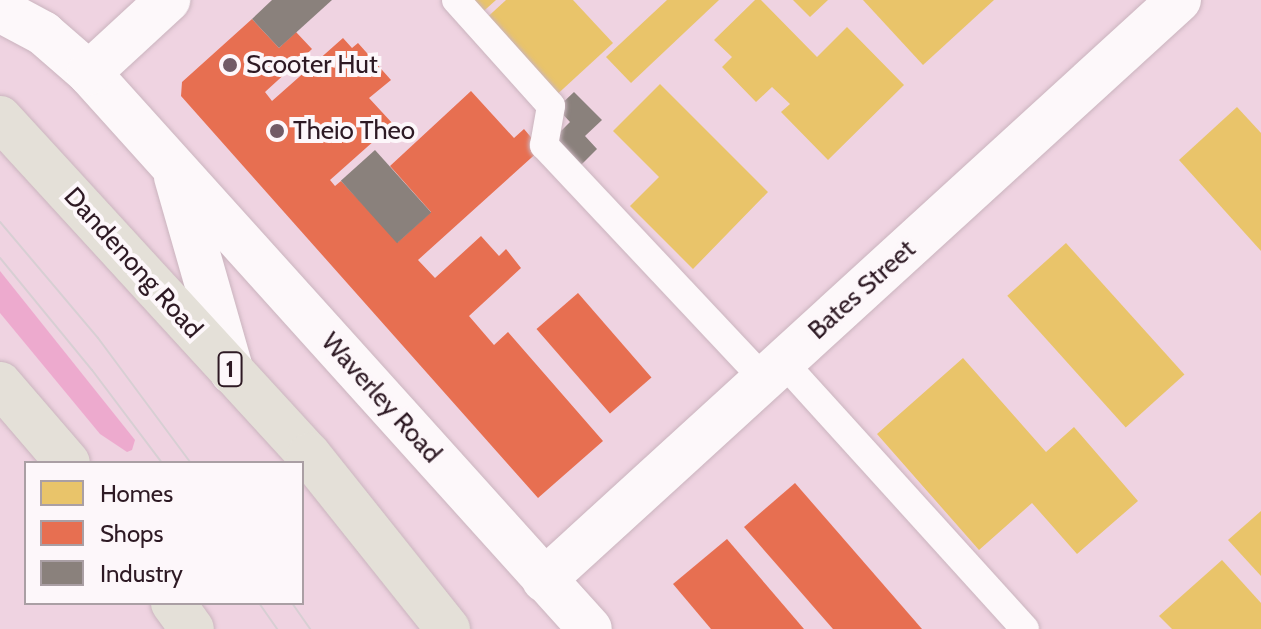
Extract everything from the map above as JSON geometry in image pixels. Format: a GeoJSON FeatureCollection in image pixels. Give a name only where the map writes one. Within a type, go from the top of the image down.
{"type":"FeatureCollection","features":[{"type":"Feature","properties":{"kind":"highway","name":"Dandenong Road"},"geometry":{"type":"LineString","coordinates":[[0,118],[309,455],[448,629]]}},
{"type":"Feature","properties":{"kind":"highway"},"geometry":{"type":"LineString","coordinates":[[0,384],[66,461]]}},
{"type":"Feature","properties":{"kind":"highway"},"geometry":{"type":"LineString","coordinates":[[174,605],[192,629]]}},
{"type":"Feature","properties":{"kind":"street"},"geometry":{"type":"LineString","coordinates":[[89,73],[168,0]]}},
{"type":"Feature","properties":{"kind":"street","name":"Bates Street"},"geometry":{"type":"LineString","coordinates":[[544,580],[1179,0]]}},
{"type":"Feature","properties":{"kind":"street","name":"Waverley Road"},"geometry":{"type":"LineString","coordinates":[[0,10],[33,16],[89,73],[590,629]]}},
{"type":"Feature","properties":{"kind":"street","name":"Waverley Road"},"geometry":{"type":"LineString","coordinates":[[173,167],[232,372]]}},
{"type":"Feature","properties":{"kind":"lane"},"geometry":{"type":"LineString","coordinates":[[456,0],[551,106],[544,145],[774,371],[1025,629]]}},
{"type":"Feature","properties":{"kind":"shaded area"},"geometry":{"type":"Polygon","coordinates":[[[0,271],[135,440],[132,450],[127,452],[100,434],[0,313],[0,271]]]}},
{"type":"Feature","properties":{"kind":"building: Homes"},"geometry":{"type":"Polygon","coordinates":[[[461,0],[496,0],[477,17],[461,0]]]}},
{"type":"Feature","properties":{"kind":"building: Homes"},"geometry":{"type":"Polygon","coordinates":[[[506,0],[573,0],[613,43],[551,100],[481,23],[506,0]]]}},
{"type":"Feature","properties":{"kind":"building: Homes"},"geometry":{"type":"Polygon","coordinates":[[[667,0],[719,0],[631,83],[606,57],[667,0]]]}},
{"type":"Feature","properties":{"kind":"building: Homes"},"geometry":{"type":"Polygon","coordinates":[[[755,0],[761,0],[817,57],[847,27],[904,85],[828,160],[781,112],[790,104],[772,87],[756,102],[722,67],[732,57],[714,40],[755,0]]]}},
{"type":"Feature","properties":{"kind":"building: Homes"},"geometry":{"type":"Polygon","coordinates":[[[793,0],[828,0],[810,17],[793,0]]]}},
{"type":"Feature","properties":{"kind":"building: Homes"},"geometry":{"type":"Polygon","coordinates":[[[863,0],[994,0],[923,65],[863,0]]]}},
{"type":"Feature","properties":{"kind":"building: Homes"},"geometry":{"type":"Polygon","coordinates":[[[660,84],[768,192],[693,269],[630,206],[659,177],[613,131],[660,84]]]}},
{"type":"Feature","properties":{"kind":"building: Homes"},"geometry":{"type":"Polygon","coordinates":[[[1237,107],[1261,133],[1261,251],[1179,160],[1237,107]]]}},
{"type":"Feature","properties":{"kind":"building: Homes"},"geometry":{"type":"Polygon","coordinates":[[[1066,243],[1184,375],[1126,427],[1007,296],[1066,243]]]}},
{"type":"Feature","properties":{"kind":"building: Homes"},"geometry":{"type":"Polygon","coordinates":[[[963,358],[1046,452],[1074,427],[1138,501],[1077,554],[1032,503],[979,550],[877,434],[963,358]]]}},
{"type":"Feature","properties":{"kind":"building: Homes"},"geometry":{"type":"Polygon","coordinates":[[[1261,511],[1261,576],[1228,540],[1261,511]]]}},
{"type":"Feature","properties":{"kind":"building: Homes"},"geometry":{"type":"Polygon","coordinates":[[[1222,560],[1261,603],[1261,629],[1172,629],[1159,616],[1222,560]]]}},
{"type":"Feature","properties":{"kind":"building: Shops"},"geometry":{"type":"Polygon","coordinates":[[[252,19],[279,48],[296,32],[312,49],[265,92],[272,101],[343,38],[352,48],[358,43],[391,80],[369,98],[393,124],[330,180],[335,186],[341,181],[398,242],[431,212],[390,166],[471,91],[514,138],[524,129],[541,149],[418,260],[435,278],[481,236],[499,256],[506,249],[521,268],[469,316],[494,345],[508,332],[603,441],[538,498],[181,96],[182,82],[252,19]]]}},
{"type":"Feature","properties":{"kind":"building: Shops"},"geometry":{"type":"Polygon","coordinates":[[[578,293],[651,378],[610,414],[536,329],[578,293]]]}},
{"type":"Feature","properties":{"kind":"building: Shops"},"geometry":{"type":"Polygon","coordinates":[[[795,483],[922,629],[833,629],[744,527],[795,483]]]}},
{"type":"Feature","properties":{"kind":"building: Shops"},"geometry":{"type":"Polygon","coordinates":[[[727,539],[804,629],[711,629],[673,584],[727,539]]]}},
{"type":"Feature","properties":{"kind":"building: Industry"},"geometry":{"type":"Polygon","coordinates":[[[272,0],[332,0],[279,48],[252,19],[272,0]]]}},
{"type":"Feature","properties":{"kind":"building: Industry"},"geometry":{"type":"Polygon","coordinates":[[[574,92],[602,120],[585,136],[597,149],[575,171],[548,144],[570,122],[557,108],[574,92]]]}},
{"type":"Feature","properties":{"kind":"building: Industry"},"geometry":{"type":"Polygon","coordinates":[[[375,150],[431,212],[397,243],[341,181],[375,150]]]}},
{"type":"Feature","properties":{"kind":"tram line"},"geometry":{"type":"LineString","coordinates":[[0,222],[98,338],[190,461]]}},
{"type":"Feature","properties":{"kind":"tram line"},"geometry":{"type":"LineString","coordinates":[[0,258],[92,370],[160,461]]}},
{"type":"Feature","properties":{"kind":"tram line"},"geometry":{"type":"LineString","coordinates":[[260,605],[277,629]]}},
{"type":"Feature","properties":{"kind":"tram line"},"geometry":{"type":"LineString","coordinates":[[293,605],[310,629]]}},
{"type":"Feature","properties":{"kind":"place","name":"Scooter Hut"},"geometry":{"type":"Point","coordinates":[230,65]}},
{"type":"Feature","properties":{"kind":"place","name":"Theio Theo"},"geometry":{"type":"Point","coordinates":[277,131]}}]}
